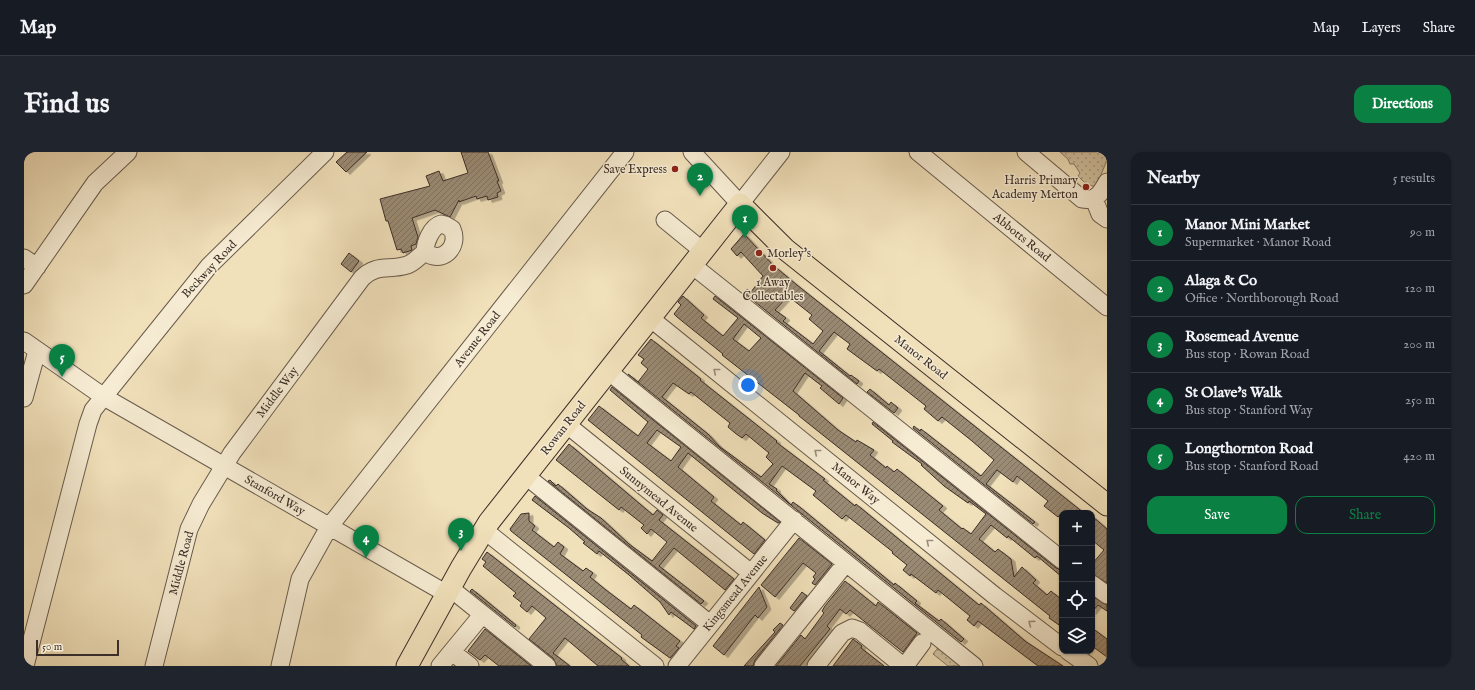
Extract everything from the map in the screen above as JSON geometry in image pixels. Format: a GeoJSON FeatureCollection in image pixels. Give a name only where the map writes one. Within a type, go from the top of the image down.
{"type":"FeatureCollection","features":[{"type":"Feature","properties":{"kind":"main road","name":"Rowan Road"},"geometry":{"type":"LineString","coordinates":[[407,666],[484,530],[740,204]]}},
{"type":"Feature","properties":{"kind":"main road","name":"Manor Road"},"geometry":{"type":"LineString","coordinates":[[740,204],[785,249],[1107,505]]}},
{"type":"Feature","properties":{"kind":"street"},"geometry":{"type":"LineString","coordinates":[[24,286],[31,262],[95,183],[128,152]]}},
{"type":"Feature","properties":{"kind":"street","name":"Beckway Road"},"geometry":{"type":"LineString","coordinates":[[24,666],[90,416],[98,402],[104,397],[209,266],[325,152]]}},
{"type":"Feature","properties":{"kind":"street","name":"Avenue Road"},"geometry":{"type":"LineString","coordinates":[[280,666],[300,579],[329,527],[625,152]]}},
{"type":"Feature","properties":{"kind":"street"},"geometry":{"type":"LineString","coordinates":[[692,152],[740,204],[781,152]]}},
{"type":"Feature","properties":{"kind":"street","name":"Abbotts Road"},"geometry":{"type":"LineString","coordinates":[[918,152],[1107,307]]}},
{"type":"Feature","properties":{"kind":"street"},"geometry":{"type":"LineString","coordinates":[[1026,152],[1082,199],[1094,199],[1107,182]]}},
{"type":"Feature","properties":{"kind":"street"},"geometry":{"type":"LineString","coordinates":[[1094,199],[1100,214],[1107,219]]}},
{"type":"Feature","properties":{"kind":"street"},"geometry":{"type":"LineString","coordinates":[[665,220],[697,258],[1059,558]]}},
{"type":"Feature","properties":{"kind":"street","name":"Middle Way"},"geometry":{"type":"LineString","coordinates":[[224,466],[365,274],[382,267],[405,266],[425,252]]}},
{"type":"Feature","properties":{"kind":"street","name":"Manor Way"},"geometry":{"type":"LineString","coordinates":[[650,318],[995,596],[1059,645]]}},
{"type":"Feature","properties":{"kind":"street"},"geometry":{"type":"LineString","coordinates":[[24,398],[31,346]]}},
{"type":"Feature","properties":{"kind":"street","name":"Stanford Way"},"geometry":{"type":"LineString","coordinates":[[31,346],[104,397],[329,527],[449,591],[547,666]]}},
{"type":"Feature","properties":{"kind":"street"},"geometry":{"type":"LineString","coordinates":[[608,371],[974,666]]}},
{"type":"Feature","properties":{"kind":"street","name":"Sunnymead Avenue"},"geometry":{"type":"LineString","coordinates":[[566,424],[752,573]]}},
{"type":"Feature","properties":{"kind":"street","name":"Middle Road"},"geometry":{"type":"LineString","coordinates":[[154,666],[189,529],[201,504],[224,466]]}},
{"type":"Feature","properties":{"kind":"street"},"geometry":{"type":"LineString","coordinates":[[526,476],[710,624]]}},
{"type":"Feature","properties":{"kind":"street","name":"Kingsmead Avenue"},"geometry":{"type":"LineString","coordinates":[[677,666],[794,520]]}},
{"type":"Feature","properties":{"kind":"street"},"geometry":{"type":"LineString","coordinates":[[484,530],[655,666]]}},
{"type":"Feature","properties":{"kind":"street"},"geometry":{"type":"LineString","coordinates":[[763,666],[846,563]]}},
{"type":"Feature","properties":{"kind":"street"},"geometry":{"type":"LineString","coordinates":[[1095,586],[1107,595]]}},
{"type":"Feature","properties":{"kind":"street"},"geometry":{"type":"LineString","coordinates":[[440,666],[477,621]]}},
{"type":"Feature","properties":{"kind":"street"},"geometry":{"type":"LineString","coordinates":[[816,666],[842,633],[852,628],[857,629],[904,666],[922,642]]}},
{"type":"Feature","properties":{"kind":"street"},"geometry":{"type":"LineString","coordinates":[[452,652],[470,666]]}},
{"type":"Feature","properties":{"kind":"street"},"geometry":{"type":"LineString","coordinates":[[1072,654],[1089,666]]}},
{"type":"Feature","properties":{"kind":"shaded area"},"geometry":{"type":"Polygon","coordinates":[[[1060,152],[1107,152],[1107,160],[1096,187],[1086,184],[1078,176],[1080,173],[1074,164],[1070,164],[1068,159],[1060,152]]]}},
{"type":"Feature","properties":{"kind":"shaded area"},"geometry":{"type":"Polygon","coordinates":[[[941,644],[969,666],[948,666],[933,654],[941,644]]]}},
{"type":"Feature","properties":{"kind":"building"},"geometry":{"type":"Polygon","coordinates":[[[347,152],[367,152],[346,172],[336,162],[347,152]]]}},
{"type":"Feature","properties":{"kind":"building"},"geometry":{"type":"Polygon","coordinates":[[[461,152],[488,152],[499,181],[497,181],[501,191],[497,193],[498,197],[488,200],[487,196],[477,199],[476,196],[459,202],[459,200],[450,217],[435,210],[412,218],[418,237],[416,244],[411,246],[412,250],[403,253],[401,249],[397,250],[388,221],[386,221],[380,199],[430,186],[426,176],[439,171],[443,181],[468,173],[461,152]]]}},
{"type":"Feature","properties":{"kind":"building"},"geometry":{"type":"Polygon","coordinates":[[[744,234],[773,265],[797,285],[1080,510],[1059,510],[1058,517],[1044,506],[1048,501],[1017,476],[1013,482],[997,470],[986,484],[1035,522],[1033,524],[913,428],[914,426],[920,431],[921,429],[981,476],[994,460],[942,417],[938,421],[924,409],[926,406],[879,369],[877,371],[847,349],[850,344],[834,332],[819,351],[850,376],[851,375],[859,381],[857,384],[744,293],[747,289],[751,292],[763,276],[741,252],[737,256],[731,249],[744,234]],[[788,296],[775,310],[786,318],[783,321],[813,344],[823,331],[809,319],[812,315],[788,296]]]}},
{"type":"Feature","properties":{"kind":"building"},"geometry":{"type":"Polygon","coordinates":[[[349,253],[359,261],[351,272],[341,264],[349,253]]]}},
{"type":"Feature","properties":{"kind":"building"},"geometry":{"type":"Polygon","coordinates":[[[683,296],[704,315],[701,318],[723,336],[738,318],[713,299],[715,296],[843,398],[839,404],[820,388],[822,386],[805,373],[793,391],[838,430],[856,442],[857,440],[874,450],[870,455],[886,468],[887,466],[894,472],[897,469],[943,506],[939,510],[962,529],[963,528],[971,534],[986,514],[969,501],[968,503],[944,486],[921,465],[922,464],[892,442],[893,441],[872,424],[873,422],[1059,569],[1059,574],[1037,556],[1035,558],[1008,536],[1007,538],[991,525],[979,539],[995,552],[998,549],[1011,559],[1014,577],[1022,567],[1036,580],[1033,583],[1047,595],[1051,591],[1059,598],[1059,625],[1049,618],[1050,616],[722,355],[723,354],[677,317],[674,314],[681,305],[678,302],[683,296]],[[744,324],[733,339],[749,351],[761,338],[744,324]]]}},
{"type":"Feature","properties":{"kind":"building"},"geometry":{"type":"Polygon","coordinates":[[[651,339],[777,441],[776,442],[825,479],[823,480],[855,506],[856,504],[979,605],[981,603],[1025,641],[1063,666],[1038,666],[978,621],[974,626],[967,620],[970,616],[938,590],[936,593],[911,574],[910,576],[903,570],[907,565],[892,553],[893,552],[846,515],[842,519],[813,495],[816,491],[782,466],[769,484],[777,489],[776,490],[791,505],[793,502],[894,585],[895,583],[917,601],[915,603],[939,621],[941,619],[964,639],[961,642],[628,374],[638,382],[648,369],[641,363],[644,359],[638,355],[651,339]],[[673,383],[662,397],[708,434],[719,446],[761,477],[773,464],[766,457],[769,453],[746,434],[742,438],[735,433],[728,427],[730,423],[691,392],[689,394],[673,383]]]}},
{"type":"Feature","properties":{"kind":"building"},"geometry":{"type":"Polygon","coordinates":[[[612,387],[780,522],[778,523],[762,513],[688,453],[678,467],[714,497],[711,501],[741,525],[743,522],[765,540],[754,554],[588,420],[599,406],[638,436],[648,422],[610,390],[612,387]],[[657,430],[647,443],[671,461],[681,447],[657,430]]]}},
{"type":"Feature","properties":{"kind":"building"},"geometry":{"type":"Polygon","coordinates":[[[870,389],[889,405],[891,402],[898,408],[894,413],[867,392],[870,389]]]}},
{"type":"Feature","properties":{"kind":"building"},"geometry":{"type":"Polygon","coordinates":[[[569,444],[653,515],[657,510],[663,515],[659,520],[734,579],[725,590],[674,548],[659,566],[704,601],[701,604],[548,481],[550,480],[556,486],[558,484],[587,509],[601,518],[629,544],[652,561],[667,542],[651,529],[647,534],[641,528],[644,525],[621,507],[619,510],[556,460],[569,444]]]}},
{"type":"Feature","properties":{"kind":"building"},"geometry":{"type":"Polygon","coordinates":[[[535,496],[696,626],[694,629],[671,612],[669,615],[660,602],[629,575],[599,551],[597,554],[583,543],[585,542],[569,528],[532,500],[535,496]]]}},
{"type":"Feature","properties":{"kind":"building"},"geometry":{"type":"Polygon","coordinates":[[[529,513],[529,521],[535,526],[532,530],[554,547],[558,542],[564,547],[560,554],[583,571],[586,568],[593,573],[590,577],[606,590],[631,609],[634,605],[680,641],[676,646],[679,648],[670,658],[641,637],[642,635],[511,531],[510,529],[521,514],[529,513]]]}},
{"type":"Feature","properties":{"kind":"building"},"geometry":{"type":"Polygon","coordinates":[[[1095,519],[1107,529],[1107,583],[1095,576],[1095,560],[1104,550],[1095,542],[1095,519]]]}},
{"type":"Feature","properties":{"kind":"building"},"geometry":{"type":"Polygon","coordinates":[[[799,538],[832,564],[815,585],[812,583],[815,579],[813,577],[816,573],[803,563],[775,597],[761,585],[799,538]]]}},
{"type":"Feature","properties":{"kind":"building"},"geometry":{"type":"Polygon","coordinates":[[[487,552],[622,658],[621,659],[629,666],[598,666],[565,638],[553,653],[570,666],[557,666],[553,658],[529,639],[546,618],[532,606],[527,612],[520,606],[522,603],[513,596],[516,593],[483,566],[486,562],[482,559],[487,552]]]}},
{"type":"Feature","properties":{"kind":"building"},"geometry":{"type":"Polygon","coordinates":[[[845,581],[876,606],[878,602],[917,633],[903,652],[850,610],[846,614],[840,609],[827,626],[830,629],[800,666],[776,666],[801,635],[805,639],[824,613],[822,611],[825,606],[845,581]]]}},
{"type":"Feature","properties":{"kind":"building"},"geometry":{"type":"Polygon","coordinates":[[[759,587],[767,607],[758,618],[755,615],[724,655],[713,646],[759,587]]]}},
{"type":"Feature","properties":{"kind":"building"},"geometry":{"type":"Polygon","coordinates":[[[472,589],[516,625],[515,627],[470,591],[472,589]]]}},
{"type":"Feature","properties":{"kind":"building"},"geometry":{"type":"Polygon","coordinates":[[[802,592],[807,596],[794,611],[790,608],[802,592]]]}},
{"type":"Feature","properties":{"kind":"building"},"geometry":{"type":"Polygon","coordinates":[[[1095,598],[1107,605],[1107,611],[1098,605],[1095,608],[1095,598]]]}},
{"type":"Feature","properties":{"kind":"building"},"geometry":{"type":"Polygon","coordinates":[[[780,623],[783,625],[755,660],[753,666],[744,666],[775,632],[773,630],[780,623]]]}},
{"type":"Feature","properties":{"kind":"building"},"geometry":{"type":"Polygon","coordinates":[[[485,629],[531,666],[499,666],[485,655],[480,660],[468,651],[485,629]]]}},
{"type":"Feature","properties":{"kind":"building"},"geometry":{"type":"Polygon","coordinates":[[[1095,630],[1107,639],[1107,657],[1095,648],[1095,630]]]}},
{"type":"Feature","properties":{"kind":"building"},"geometry":{"type":"Polygon","coordinates":[[[853,639],[862,646],[861,648],[884,666],[833,666],[853,639]]]}},
{"type":"Feature","properties":{"kind":"place","name":"Save Express"},"geometry":{"type":"Point","coordinates":[675,169]}},
{"type":"Feature","properties":{"kind":"place","name":"Harris Primary Academy Merton"},"geometry":{"type":"Point","coordinates":[1086,187]}},
{"type":"Feature","properties":{"kind":"place","name":"Alaga & Co"},"geometry":{"type":"Point","coordinates":[700,196]}},
{"type":"Feature","properties":{"kind":"place","name":"Manor Mini Market"},"geometry":{"type":"Point","coordinates":[745,238]}},
{"type":"Feature","properties":{"kind":"place","name":"Morley's"},"geometry":{"type":"Point","coordinates":[759,253]}},
{"type":"Feature","properties":{"kind":"place","name":"1 Away Collectables"},"geometry":{"type":"Point","coordinates":[773,268]}},
{"type":"Feature","properties":{"kind":"place","name":"Longthornton Road"},"geometry":{"type":"Point","coordinates":[62,377]}},
{"type":"Feature","properties":{"kind":"place","name":"Rosemead Avenue"},"geometry":{"type":"Point","coordinates":[461,551]}},
{"type":"Feature","properties":{"kind":"place","name":"St Olave's Walk"},"geometry":{"type":"Point","coordinates":[366,558]}}]}
